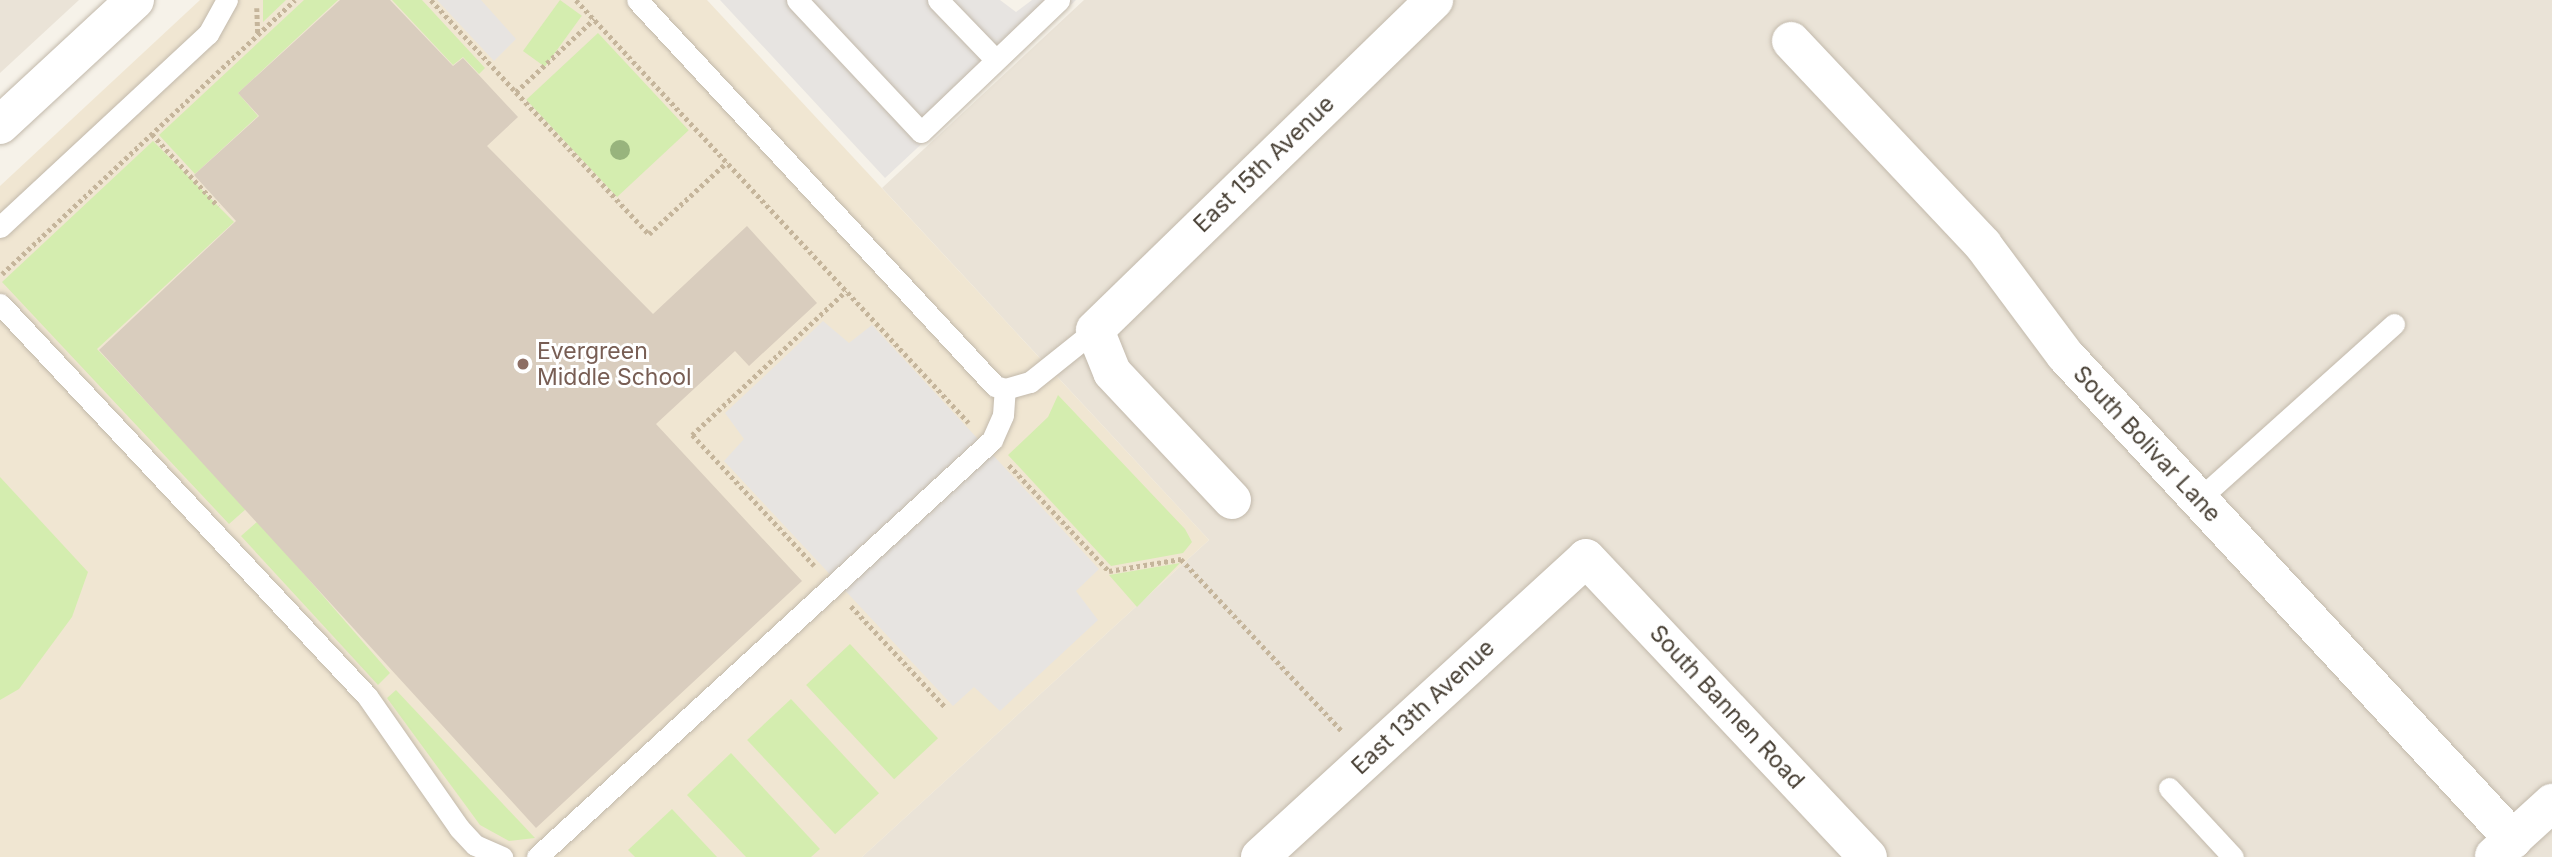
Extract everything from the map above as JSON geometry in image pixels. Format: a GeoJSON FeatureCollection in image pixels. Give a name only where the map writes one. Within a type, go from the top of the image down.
{"type":"FeatureCollection","features":[{"type":"Feature","properties":{"kind":"street"},"geometry":{"type":"LineString","coordinates":[[0,125],[135,0]]}},
{"type":"Feature","properties":{"kind":"street","name":"East 15th Avenue"},"geometry":{"type":"LineString","coordinates":[[1095,330],[1434,0]]}},
{"type":"Feature","properties":{"kind":"street","name":"South Bolivar Lane"},"geometry":{"type":"LineString","coordinates":[[1791,41],[1983,244],[2065,355],[2199,499],[2503,848]]}},
{"type":"Feature","properties":{"kind":"street"},"geometry":{"type":"LineString","coordinates":[[1095,330],[1112,372],[1232,500]]}},
{"type":"Feature","properties":{"kind":"street","name":"East 13th Avenue"},"geometry":{"type":"LineString","coordinates":[[1260,857],[1586,558]]}},
{"type":"Feature","properties":{"kind":"street","name":"South Bannen Road"},"geometry":{"type":"LineString","coordinates":[[1586,558],[1868,857]]}},
{"type":"Feature","properties":{"kind":"street"},"geometry":{"type":"LineString","coordinates":[[2503,848],[2552,803]]}},
{"type":"Feature","properties":{"kind":"lane"},"geometry":{"type":"LineString","coordinates":[[0,226],[208,34],[227,0]]}},
{"type":"Feature","properties":{"kind":"lane"},"geometry":{"type":"LineString","coordinates":[[637,0],[995,386],[1005,389],[1030,382],[1095,330]]}},
{"type":"Feature","properties":{"kind":"lane"},"geometry":{"type":"LineString","coordinates":[[797,0],[921,132],[1059,0]]}},
{"type":"Feature","properties":{"kind":"lane"},"geometry":{"type":"LineString","coordinates":[[938,0],[996,60]]}},
{"type":"Feature","properties":{"kind":"lane"},"geometry":{"type":"LineString","coordinates":[[0,304],[367,696],[459,828],[475,845],[502,857]]}},
{"type":"Feature","properties":{"kind":"lane"},"geometry":{"type":"LineString","coordinates":[[2199,499],[2394,324]]}},
{"type":"Feature","properties":{"kind":"lane"},"geometry":{"type":"LineString","coordinates":[[537,857],[992,440],[1005,389]]}},
{"type":"Feature","properties":{"kind":"lane"},"geometry":{"type":"LineString","coordinates":[[2169,788],[2233,857]]}},
{"type":"Feature","properties":{"kind":"path"},"geometry":{"type":"LineString","coordinates":[[257,0],[258,35]]}},
{"type":"Feature","properties":{"kind":"path"},"geometry":{"type":"LineString","coordinates":[[0,275],[295,0]]}},
{"type":"Feature","properties":{"kind":"path"},"geometry":{"type":"LineString","coordinates":[[430,0],[649,234],[727,162]]}},
{"type":"Feature","properties":{"kind":"path"},"geometry":{"type":"LineString","coordinates":[[516,92],[594,19]]}},
{"type":"Feature","properties":{"kind":"path"},"geometry":{"type":"LineString","coordinates":[[152,134],[218,206]]}},
{"type":"Feature","properties":{"kind":"path"},"geometry":{"type":"LineString","coordinates":[[846,290],[692,435],[946,708]]}},
{"type":"Feature","properties":{"kind":"shaded area"},"geometry":{"type":"Polygon","coordinates":[[[0,0],[79,0],[0,73],[0,0]]]}},
{"type":"Feature","properties":{"kind":"shaded area","name":"Evergreen Middle School"},"geometry":{"type":"Polygon","coordinates":[[[200,0],[707,0],[1209,540],[862,857],[0,857],[0,186],[200,0]]]}},
{"type":"Feature","properties":{"kind":"shaded area"},"geometry":{"type":"Polygon","coordinates":[[[437,0],[481,0],[516,39],[494,61],[437,0]]]}},
{"type":"Feature","properties":{"kind":"shaded area"},"geometry":{"type":"Polygon","coordinates":[[[720,0],[1000,0],[1016,12],[1032,0],[1076,0],[885,178],[720,0]]]}},
{"type":"Feature","properties":{"kind":"shaded area"},"geometry":{"type":"Polygon","coordinates":[[[1084,0],[2552,0],[2552,857],[862,857],[1209,540],[882,188],[1084,0]]]}},
{"type":"Feature","properties":{"kind":"shaded area"},"geometry":{"type":"Polygon","coordinates":[[[823,321],[849,343],[872,325],[1099,569],[1076,591],[1098,620],[1000,711],[974,687],[953,706],[724,461],[744,439],[725,413],[823,321]]]}},
{"type":"Feature","properties":{"kind":"green space"},"geometry":{"type":"Polygon","coordinates":[[[263,0],[286,0],[263,22],[263,0]]]}},
{"type":"Feature","properties":{"kind":"green space"},"geometry":{"type":"Polygon","coordinates":[[[304,0],[338,0],[238,93],[258,116],[195,174],[159,135],[304,0]]]}},
{"type":"Feature","properties":{"kind":"green space"},"geometry":{"type":"Polygon","coordinates":[[[392,0],[422,0],[485,68],[479,74],[463,57],[453,65],[392,0]]]}},
{"type":"Feature","properties":{"kind":"green space"},"geometry":{"type":"Polygon","coordinates":[[[560,0],[582,16],[545,67],[523,51],[560,0]]]}},
{"type":"Feature","properties":{"kind":"green space"},"geometry":{"type":"Polygon","coordinates":[[[598,33],[689,130],[617,197],[526,100],[598,33]]]}},
{"type":"Feature","properties":{"kind":"green space"},"geometry":{"type":"Polygon","coordinates":[[[153,141],[234,222],[97,349],[246,509],[229,524],[2,282],[153,141]]]}},
{"type":"Feature","properties":{"kind":"green space"},"geometry":{"type":"Polygon","coordinates":[[[1058,395],[1185,529],[1192,542],[1183,553],[1111,566],[1008,455],[1048,417],[1058,395]]]}},
{"type":"Feature","properties":{"kind":"green space"},"geometry":{"type":"Polygon","coordinates":[[[0,477],[88,572],[72,617],[19,689],[0,700],[0,477]]]}},
{"type":"Feature","properties":{"kind":"green space"},"geometry":{"type":"Polygon","coordinates":[[[258,521],[390,673],[378,685],[241,536],[258,521]]]}},
{"type":"Feature","properties":{"kind":"green space"},"geometry":{"type":"Polygon","coordinates":[[[1180,563],[1137,607],[1109,575],[1180,563]]]}},
{"type":"Feature","properties":{"kind":"green space"},"geometry":{"type":"Polygon","coordinates":[[[850,644],[938,738],[894,779],[806,685],[850,644]]]}},
{"type":"Feature","properties":{"kind":"green space"},"geometry":{"type":"Polygon","coordinates":[[[396,690],[535,838],[509,841],[480,825],[387,698],[396,690]]]}},
{"type":"Feature","properties":{"kind":"green space"},"geometry":{"type":"Polygon","coordinates":[[[791,699],[879,793],[835,834],[747,740],[791,699]]]}},
{"type":"Feature","properties":{"kind":"green space"},"geometry":{"type":"Polygon","coordinates":[[[731,753],[820,849],[811,857],[746,857],[687,795],[731,753]]]}},
{"type":"Feature","properties":{"kind":"green space"},"geometry":{"type":"Polygon","coordinates":[[[672,809],[717,857],[635,857],[628,850],[672,809]]]}},
{"type":"Feature","properties":{"kind":"building"},"geometry":{"type":"Polygon","coordinates":[[[340,0],[390,0],[453,66],[463,58],[518,117],[487,146],[653,314],[747,226],[817,303],[749,366],[735,351],[656,424],[802,581],[536,828],[99,350],[236,221],[194,175],[259,116],[238,93],[340,0]]]}},
{"type":"Feature","properties":{"kind":"place","name":"Evergreen Middle School"},"geometry":{"type":"Point","coordinates":[523,364]}}]}
